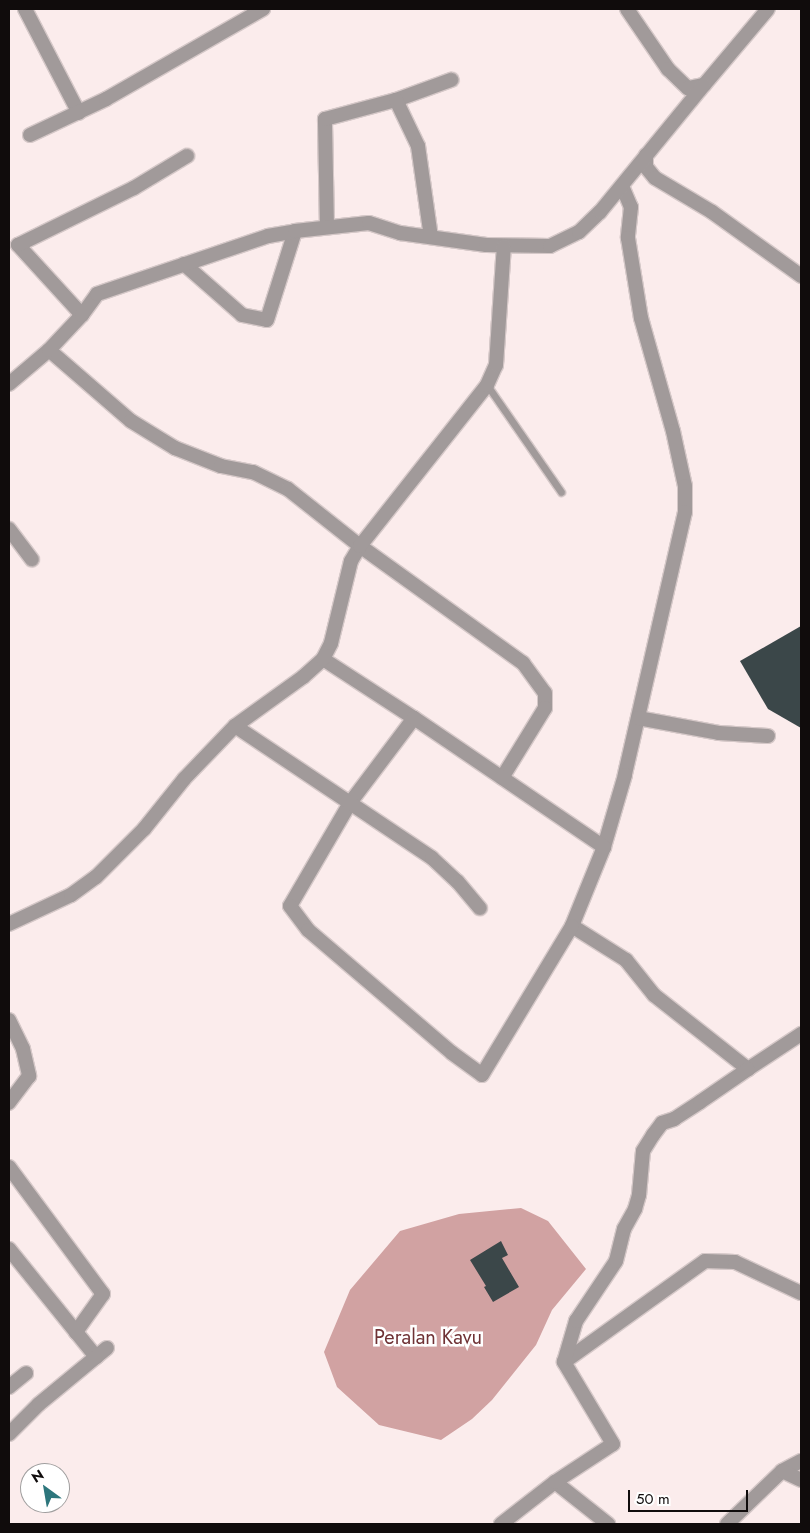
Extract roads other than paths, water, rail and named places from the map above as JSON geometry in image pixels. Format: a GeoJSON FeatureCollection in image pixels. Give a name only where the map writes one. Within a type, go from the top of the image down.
{"type":"FeatureCollection","features":[{"type":"Feature","properties":{"kind":"street"},"geometry":{"type":"LineString","coordinates":[[25,9],[79,112]]}},
{"type":"Feature","properties":{"kind":"street"},"geometry":{"type":"LineString","coordinates":[[30,136],[79,112],[263,9]]}},
{"type":"Feature","properties":{"kind":"street"},"geometry":{"type":"LineString","coordinates":[[627,9],[668,69],[688,88],[704,85]]}},
{"type":"Feature","properties":{"kind":"street"},"geometry":{"type":"LineString","coordinates":[[9,384],[48,350],[82,315],[97,294],[268,236],[295,231],[369,223],[400,232],[431,237],[504,246],[550,246],[579,232],[622,186],[768,9]]}},
{"type":"Feature","properties":{"kind":"street"},"geometry":{"type":"LineString","coordinates":[[327,227],[325,119],[396,100],[451,80]]}},
{"type":"Feature","properties":{"kind":"street"},"geometry":{"type":"LineString","coordinates":[[396,100],[418,146],[431,237]]}},
{"type":"Feature","properties":{"kind":"street"},"geometry":{"type":"LineString","coordinates":[[646,155],[646,167],[655,178],[712,212],[801,276]]}},
{"type":"Feature","properties":{"kind":"street"},"geometry":{"type":"LineString","coordinates":[[82,315],[18,245],[134,188],[187,156]]}},
{"type":"Feature","properties":{"kind":"street"},"geometry":{"type":"LineString","coordinates":[[414,718],[350,803],[290,906],[308,930],[452,1053],[482,1074],[572,926],[604,847],[625,775],[684,521],[685,486],[673,431],[641,318],[628,238],[631,207],[622,186]]}},
{"type":"Feature","properties":{"kind":"street"},"geometry":{"type":"LineString","coordinates":[[184,264],[242,315],[267,320],[295,231]]}},
{"type":"Feature","properties":{"kind":"street"},"geometry":{"type":"LineString","coordinates":[[9,924],[71,895],[96,877],[144,829],[184,779],[235,726],[303,677],[324,659],[331,643],[351,561],[360,546],[487,385],[496,365],[504,246]]}},
{"type":"Feature","properties":{"kind":"street"},"geometry":{"type":"LineString","coordinates":[[48,350],[131,421],[175,448],[221,466],[253,472],[288,489],[360,546],[523,663],[545,693],[545,708],[502,778]]}},
{"type":"Feature","properties":{"kind":"street"},"geometry":{"type":"LineString","coordinates":[[9,529],[32,559]]}},
{"type":"Feature","properties":{"kind":"street"},"geometry":{"type":"LineString","coordinates":[[324,659],[604,847]]}},
{"type":"Feature","properties":{"kind":"street"},"geometry":{"type":"LineString","coordinates":[[638,718],[719,733],[768,736]]}},
{"type":"Feature","properties":{"kind":"street"},"geometry":{"type":"LineString","coordinates":[[235,726],[432,858],[458,882],[480,908]]}},
{"type":"Feature","properties":{"kind":"street"},"geometry":{"type":"LineString","coordinates":[[572,926],[626,960],[654,994],[748,1069]]}},
{"type":"Feature","properties":{"kind":"street"},"geometry":{"type":"LineString","coordinates":[[9,1020],[23,1049],[29,1076],[9,1103]]}},
{"type":"Feature","properties":{"kind":"street"},"geometry":{"type":"LineString","coordinates":[[501,1524],[555,1482],[613,1444],[564,1362],[576,1322],[616,1261],[624,1229],[635,1209],[639,1195],[643,1151],[662,1123],[674,1119],[801,1034]]}},
{"type":"Feature","properties":{"kind":"street"},"geometry":{"type":"LineString","coordinates":[[9,1167],[103,1294],[76,1332]]}},
{"type":"Feature","properties":{"kind":"street"},"geometry":{"type":"LineString","coordinates":[[9,1248],[76,1332],[102,1353],[39,1404],[9,1434]]}},
{"type":"Feature","properties":{"kind":"street"},"geometry":{"type":"LineString","coordinates":[[564,1362],[705,1261],[735,1262],[801,1292]]}},
{"type":"Feature","properties":{"kind":"street"},"geometry":{"type":"LineString","coordinates":[[9,1386],[26,1372]]}},
{"type":"Feature","properties":{"kind":"street"},"geometry":{"type":"LineString","coordinates":[[727,1524],[782,1471],[801,1461]]}},
{"type":"Feature","properties":{"kind":"street"},"geometry":{"type":"LineString","coordinates":[[782,1471],[801,1480]]}},
{"type":"Feature","properties":{"kind":"street"},"geometry":{"type":"LineString","coordinates":[[555,1482],[608,1524]]}},
{"type":"Feature","properties":{"kind":"lane"},"geometry":{"type":"LineString","coordinates":[[487,385],[561,492]]}},
{"type":"Feature","properties":{"kind":"park label","name":"Peralan Kavu"},"geometry":{"type":"Point","coordinates":[428,1337]}}]}
